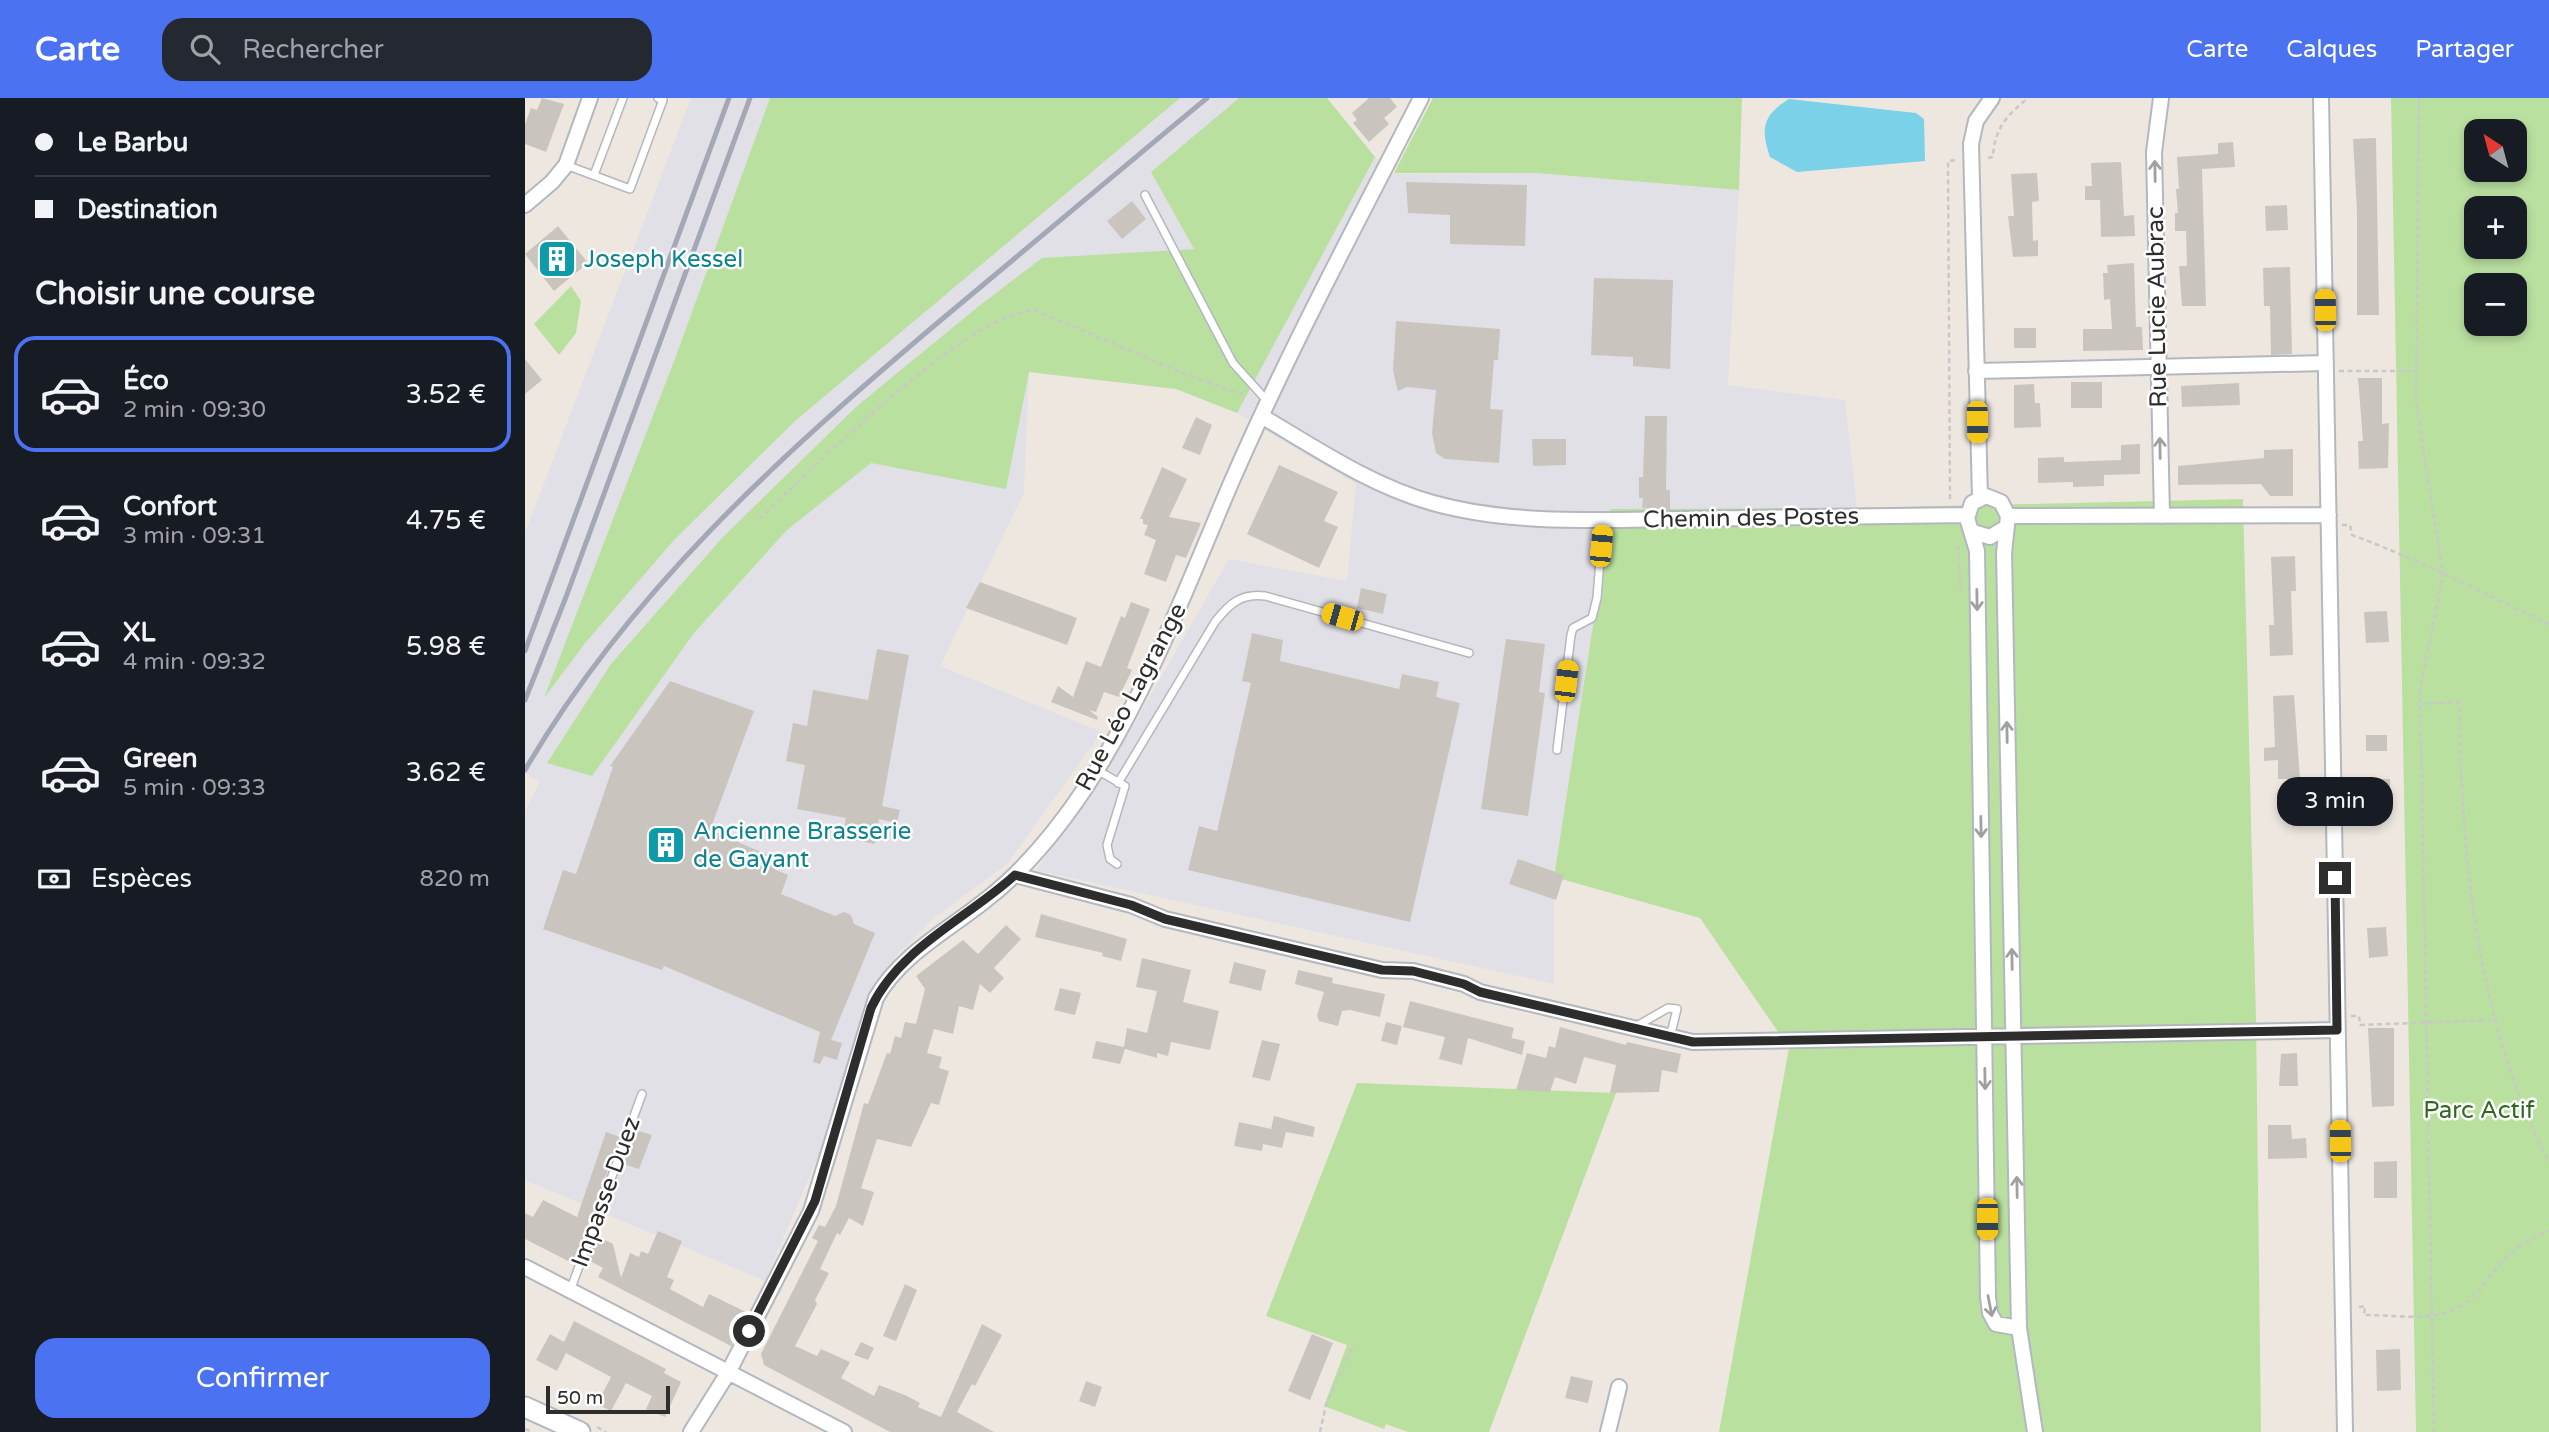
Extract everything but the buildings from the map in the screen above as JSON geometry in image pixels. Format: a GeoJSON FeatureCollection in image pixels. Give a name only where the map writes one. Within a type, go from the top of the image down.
{"type":"FeatureCollection","features":[{"type":"Feature","properties":{"kind":"main road"},"geometry":{"type":"LineString","coordinates":[[525,1407],[580,1432]]}},
{"type":"Feature","properties":{"kind":"main road"},"geometry":{"type":"LineString","coordinates":[[525,1420],[549,1432]]}},
{"type":"Feature","properties":{"kind":"street"},"geometry":{"type":"LineString","coordinates":[[525,205],[552,182],[565,165],[590,98]]}},
{"type":"Feature","properties":{"kind":"street","name":"Rue Léo Lagrange"},"geometry":{"type":"LineString","coordinates":[[691,1432],[728,1373],[811,1211],[871,1008],[882,987],[914,954],[1015,875],[1053,833],[1097,769],[1175,616],[1231,482],[1421,98]]}},
{"type":"Feature","properties":{"kind":"street"},"geometry":{"type":"LineString","coordinates":[[1980,498],[1971,144],[1976,121],[1992,98]]}},
{"type":"Feature","properties":{"kind":"street","name":"Rue Lucie Aubrac"},"geometry":{"type":"LineString","coordinates":[[2161,98],[2154,152],[2162,516]]}},
{"type":"Feature","properties":{"kind":"street"},"geometry":{"type":"LineString","coordinates":[[2321,98],[2345,1432]]}},
{"type":"Feature","properties":{"kind":"street"},"geometry":{"type":"LineString","coordinates":[[1976,371],[2326,367]]}},
{"type":"Feature","properties":{"kind":"street","name":"Chemin des Postes"},"geometry":{"type":"LineString","coordinates":[[1263,417],[1343,465],[1434,503],[1499,515],[1603,520],[1967,515]]}},
{"type":"Feature","properties":{"kind":"street"},"geometry":{"type":"LineString","coordinates":[[2019,1328],[1996,1324],[1988,1302],[1977,565],[1973,532],[1967,515],[1970,506],[1980,498],[1990,496],[1999,500],[2006,522],[2019,1328],[2035,1432]]}},
{"type":"Feature","properties":{"kind":"street"},"geometry":{"type":"LineString","coordinates":[[1973,532],[1990,537],[2006,522],[2162,516],[2329,520]]}},
{"type":"Feature","properties":{"kind":"street"},"geometry":{"type":"LineString","coordinates":[[1015,875],[1131,905],[1165,919],[1382,970],[1413,971],[1464,984],[1480,992],[1700,1042],[1985,1037],[2337,1023]]}},
{"type":"Feature","properties":{"kind":"street"},"geometry":{"type":"LineString","coordinates":[[525,1267],[844,1432]]}},
{"type":"Feature","properties":{"kind":"street"},"geometry":{"type":"LineString","coordinates":[[1608,1432],[1619,1387]]}},
{"type":"Feature","properties":{"kind":"lane"},"geometry":{"type":"LineString","coordinates":[[594,176],[623,98]]}},
{"type":"Feature","properties":{"kind":"lane"},"geometry":{"type":"LineString","coordinates":[[565,165],[630,189],[663,100],[658,98]]}},
{"type":"Feature","properties":{"kind":"lane"},"geometry":{"type":"LineString","coordinates":[[1145,195],[1233,363],[1270,403]]}},
{"type":"Feature","properties":{"kind":"lane"},"geometry":{"type":"LineString","coordinates":[[1557,750],[1571,635],[1573,628],[1592,618],[1597,598],[1603,520]]}},
{"type":"Feature","properties":{"kind":"lane"},"geometry":{"type":"LineString","coordinates":[[1118,783],[1215,622],[1232,601],[1252,594],[1265,596],[1469,653]]}},
{"type":"Feature","properties":{"kind":"lane"},"geometry":{"type":"LineString","coordinates":[[1097,769],[1125,786],[1107,845],[1110,859],[1117,864]]}},
{"type":"Feature","properties":{"kind":"lane"},"geometry":{"type":"LineString","coordinates":[[1632,1028],[1668,1007],[1678,1009],[1670,1037]]}},
{"type":"Feature","properties":{"kind":"lane","name":"Impasse Duez"},"geometry":{"type":"LineString","coordinates":[[570,1291],[642,1094]]}},
{"type":"Feature","properties":{"kind":"path"},"geometry":{"type":"LineString","coordinates":[[2419,98],[2416,402],[2443,575],[2420,690],[2434,1432]]}},
{"type":"Feature","properties":{"kind":"path"},"geometry":{"type":"LineString","coordinates":[[758,519],[916,377],[991,323],[1024,310],[1034,310],[1192,377],[1270,403]]}},
{"type":"Feature","properties":{"kind":"path"},"geometry":{"type":"LineString","coordinates":[[2326,367],[2417,371]]}},
{"type":"Feature","properties":{"kind":"path"},"geometry":{"type":"LineString","coordinates":[[2329,520],[2350,525],[2352,535],[2427,563],[2443,575],[2549,624]]}},
{"type":"Feature","properties":{"kind":"path"},"geometry":{"type":"LineString","coordinates":[[2421,704],[2459,702],[2468,883],[2480,965],[2507,1064],[2549,1163]]}},
{"type":"Feature","properties":{"kind":"path"},"geometry":{"type":"LineString","coordinates":[[2337,1023],[2359,1016],[2360,1025],[2495,1020]]}},
{"type":"Feature","properties":{"kind":"path"},"geometry":{"type":"LineString","coordinates":[[2343,1307],[2365,1306],[2364,1315],[2432,1316],[2449,1311],[2474,1297],[2504,1259],[2520,1246],[2549,1231]]}},
{"type":"Feature","properties":{"kind":"path"},"geometry":{"type":"LineString","coordinates":[[1320,1432],[1326,1405],[1354,1343]]}},
{"type":"Feature","properties":{"kind":"path"},"geometry":{"type":"LineString","coordinates":[[525,1429],[532,1432]]}},
{"type":"Feature","properties":{"kind":"shaded area"},"geometry":{"type":"Polygon","coordinates":[[[691,98],[1327,98],[1389,174],[1537,173],[1739,190],[1728,385],[1845,400],[1857,508],[1611,509],[1554,877],[1554,984],[1036,870],[1101,781],[1229,559],[1347,581],[1356,484],[1237,413],[1176,389],[1029,372],[1024,493],[940,666],[1102,732],[1007,864],[935,917],[896,956],[868,1001],[822,1147],[765,1281],[525,1180],[525,812],[540,782],[525,773],[525,533],[691,98]]]}},
{"type":"Feature","properties":{"kind":"green space"},"geometry":{"type":"Polygon","coordinates":[[[770,98],[1180,98],[795,421],[674,540],[586,642],[544,698],[676,356],[770,98]]]}},
{"type":"Feature","properties":{"kind":"green space"},"geometry":{"type":"Polygon","coordinates":[[[1239,98],[1327,98],[1375,157],[1237,413],[1176,389],[1029,372],[1006,489],[871,463],[786,531],[694,633],[592,776],[547,763],[611,664],[723,537],[857,406],[979,306],[1042,258],[1194,249],[1151,172],[1239,98]]]}},
{"type":"Feature","properties":{"kind":"green space"},"geometry":{"type":"Polygon","coordinates":[[[1433,98],[1742,98],[1739,190],[1537,173],[1394,173],[1433,98]]]}},
{"type":"Feature","properties":{"kind":"green space","name":"Parc Actif"},"geometry":{"type":"Polygon","coordinates":[[[2391,98],[2549,98],[2549,1432],[2416,1432],[2391,98]]]}},
{"type":"Feature","properties":{"kind":"green space"},"geometry":{"type":"Polygon","coordinates":[[[571,286],[581,301],[576,333],[559,355],[534,324],[571,286]]]}},
{"type":"Feature","properties":{"kind":"green space"},"geometry":{"type":"Polygon","coordinates":[[[2243,499],[2256,1020],[2261,1432],[1719,1432],[1789,1048],[1700,918],[1554,877],[1611,509],[1857,508],[2243,499]]]}},
{"type":"Feature","properties":{"kind":"green space"},"geometry":{"type":"Polygon","coordinates":[[[1357,1083],[1616,1093],[1489,1432],[1408,1432],[1386,1424],[1384,1429],[1324,1406],[1347,1345],[1266,1316],[1357,1083]]]}},
{"type":"Feature","properties":{"kind":"water"},"geometry":{"type":"Polygon","coordinates":[[[1789,99],[1916,113],[1924,119],[1925,161],[1797,172],[1770,157],[1765,138],[1769,117],[1789,99]]]}},
{"type":"Feature","properties":{"kind":"railway"},"geometry":{"type":"LineString","coordinates":[[525,651],[729,98]]}},
{"type":"Feature","properties":{"kind":"railway"},"geometry":{"type":"LineString","coordinates":[[525,700],[566,597],[750,98]]}},
{"type":"Feature","properties":{"kind":"railway"},"geometry":{"type":"LineString","coordinates":[[525,770],[566,705],[611,644],[659,586],[764,477],[935,325],[1207,98]]}},
{"type":"Feature","properties":{"kind":"place","name":"Joseph Kessel"},"geometry":{"type":"Point","coordinates":[557,259]}},
{"type":"Feature","properties":{"kind":"place","name":"Ancienne Brasserie de Gayant"},"geometry":{"type":"Point","coordinates":[666,845]}},
{"type":"Feature","properties":{"kind":"route"},"geometry":{"type":"LineString","coordinates":[[749,1331],[815,1201],[871,1008],[882,987],[897,968],[987,900],[1015,875],[1131,905],[1165,919],[1382,970],[1413,971],[1464,984],[1480,992],[1686,1041],[1700,1042],[2337,1030],[2335,878]]}}]}
